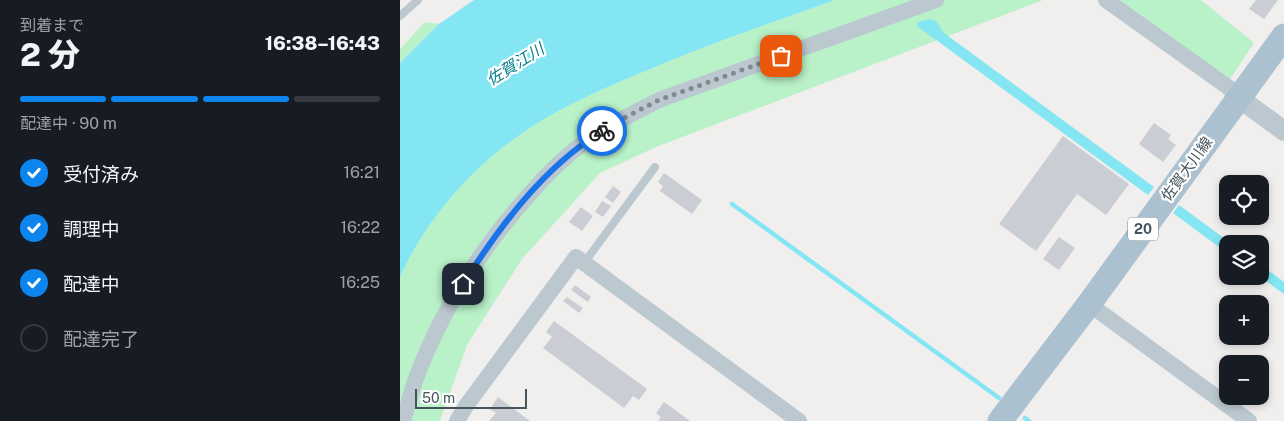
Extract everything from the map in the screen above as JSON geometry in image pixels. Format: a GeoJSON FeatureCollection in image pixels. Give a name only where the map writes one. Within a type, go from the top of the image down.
{"type":"FeatureCollection","features":[{"type":"Feature","properties":{"kind":"main road","name":"佐賀大川線"},"geometry":{"type":"LineString","coordinates":[[1000,421],[1089,304],[1284,36]]}},
{"type":"Feature","properties":{"kind":"street"},"geometry":{"type":"LineString","coordinates":[[403,421],[416,381],[436,332],[453,299],[482,252],[516,209],[549,173],[586,142],[624,118],[659,100],[936,0]]}},
{"type":"Feature","properties":{"kind":"street"},"geometry":{"type":"LineString","coordinates":[[1106,0],[1228,87],[1239,98],[1284,131]]}},
{"type":"Feature","properties":{"kind":"street"},"geometry":{"type":"LineString","coordinates":[[457,421],[466,406],[576,257],[799,421]]}},
{"type":"Feature","properties":{"kind":"street"},"geometry":{"type":"LineString","coordinates":[[1089,304],[1249,421]]}},
{"type":"Feature","properties":{"kind":"lane"},"geometry":{"type":"LineString","coordinates":[[400,16],[418,0]]}},
{"type":"Feature","properties":{"kind":"lane"},"geometry":{"type":"LineString","coordinates":[[584,263],[655,167]]}},
{"type":"Feature","properties":{"kind":"green space"},"geometry":{"type":"Polygon","coordinates":[[[835,0],[1043,0],[656,147],[600,173],[522,259],[467,345],[440,421],[400,421],[400,277],[429,225],[454,194],[482,165],[529,128],[599,91],[710,45],[835,0]]]}},
{"type":"Feature","properties":{"kind":"green space"},"geometry":{"type":"Polygon","coordinates":[[[1120,0],[1201,0],[1254,43],[1230,79],[1120,0]]]}},
{"type":"Feature","properties":{"kind":"green space"},"geometry":{"type":"Polygon","coordinates":[[[425,22],[439,24],[400,63],[400,49],[425,22]]]}},
{"type":"Feature","properties":{"kind":"water","name":"佐賀江川"},"geometry":{"type":"Polygon","coordinates":[[[474,0],[835,0],[660,65],[581,99],[529,128],[482,165],[441,209],[418,242],[400,277],[400,63],[439,24],[474,0]]]}},
{"type":"Feature","properties":{"kind":"water"},"geometry":{"type":"Polygon","coordinates":[[[929,19],[936,21],[944,33],[1154,187],[1148,195],[917,26],[918,22],[929,19]]]}},
{"type":"Feature","properties":{"kind":"water"},"geometry":{"type":"Polygon","coordinates":[[[1179,205],[1220,235],[1219,247],[1173,213],[1179,205]]]}},
{"type":"Feature","properties":{"kind":"water"},"geometry":{"type":"Polygon","coordinates":[[[1269,271],[1284,282],[1284,294],[1269,283],[1269,271]]]}},
{"type":"Feature","properties":{"kind":"building"},"geometry":{"type":"Polygon","coordinates":[[[1256,0],[1278,0],[1264,19],[1249,9],[1256,0]]]}},
{"type":"Feature","properties":{"kind":"building"},"geometry":{"type":"Polygon","coordinates":[[[1154,123],[1171,135],[1168,139],[1176,145],[1163,162],[1139,144],[1154,123]]]}},
{"type":"Feature","properties":{"kind":"building"},"geometry":{"type":"Polygon","coordinates":[[[1063,136],[1129,184],[1106,215],[1077,194],[1036,251],[999,224],[1063,136]]]}},
{"type":"Feature","properties":{"kind":"building"},"geometry":{"type":"Polygon","coordinates":[[[664,173],[702,200],[692,214],[660,191],[663,186],[658,182],[664,173]]]}},
{"type":"Feature","properties":{"kind":"building"},"geometry":{"type":"Polygon","coordinates":[[[613,186],[621,192],[613,203],[605,197],[613,186]]]}},
{"type":"Feature","properties":{"kind":"building"},"geometry":{"type":"Polygon","coordinates":[[[602,201],[611,206],[603,217],[595,212],[602,201]]]}},
{"type":"Feature","properties":{"kind":"building"},"geometry":{"type":"Polygon","coordinates":[[[581,207],[593,216],[582,231],[569,222],[581,207]]]}},
{"type":"Feature","properties":{"kind":"building"},"geometry":{"type":"Polygon","coordinates":[[[1059,237],[1075,248],[1059,270],[1043,259],[1059,237]]]}},
{"type":"Feature","properties":{"kind":"building"},"geometry":{"type":"Polygon","coordinates":[[[575,285],[591,297],[588,302],[571,290],[575,285]]]}},
{"type":"Feature","properties":{"kind":"building"},"geometry":{"type":"Polygon","coordinates":[[[567,297],[583,308],[579,313],[563,301],[567,297]]]}},
{"type":"Feature","properties":{"kind":"building"},"geometry":{"type":"Polygon","coordinates":[[[554,321],[647,389],[639,400],[633,396],[624,408],[543,348],[552,337],[546,332],[554,321]]]}},
{"type":"Feature","properties":{"kind":"building"},"geometry":{"type":"Polygon","coordinates":[[[498,397],[530,421],[489,421],[496,413],[490,409],[498,397]]]}},
{"type":"Feature","properties":{"kind":"building"},"geometry":{"type":"Polygon","coordinates":[[[664,402],[690,421],[658,421],[661,417],[656,413],[664,402]]]}},
{"type":"Feature","properties":{"kind":"waterway"},"geometry":{"type":"LineString","coordinates":[[732,204],[999,398]]}},
{"type":"Feature","properties":{"kind":"waterway"},"geometry":{"type":"LineString","coordinates":[[1025,418],[1029,421]]}},
{"type":"Feature","properties":{"kind":"way so far"},"geometry":{"type":"LineString","coordinates":[[602,131],[659,100],[781,56]]}},
{"type":"Feature","properties":{"kind":"route"},"geometry":{"type":"LineString","coordinates":[[463,284],[482,252],[516,209],[549,173],[602,131]]}}]}
